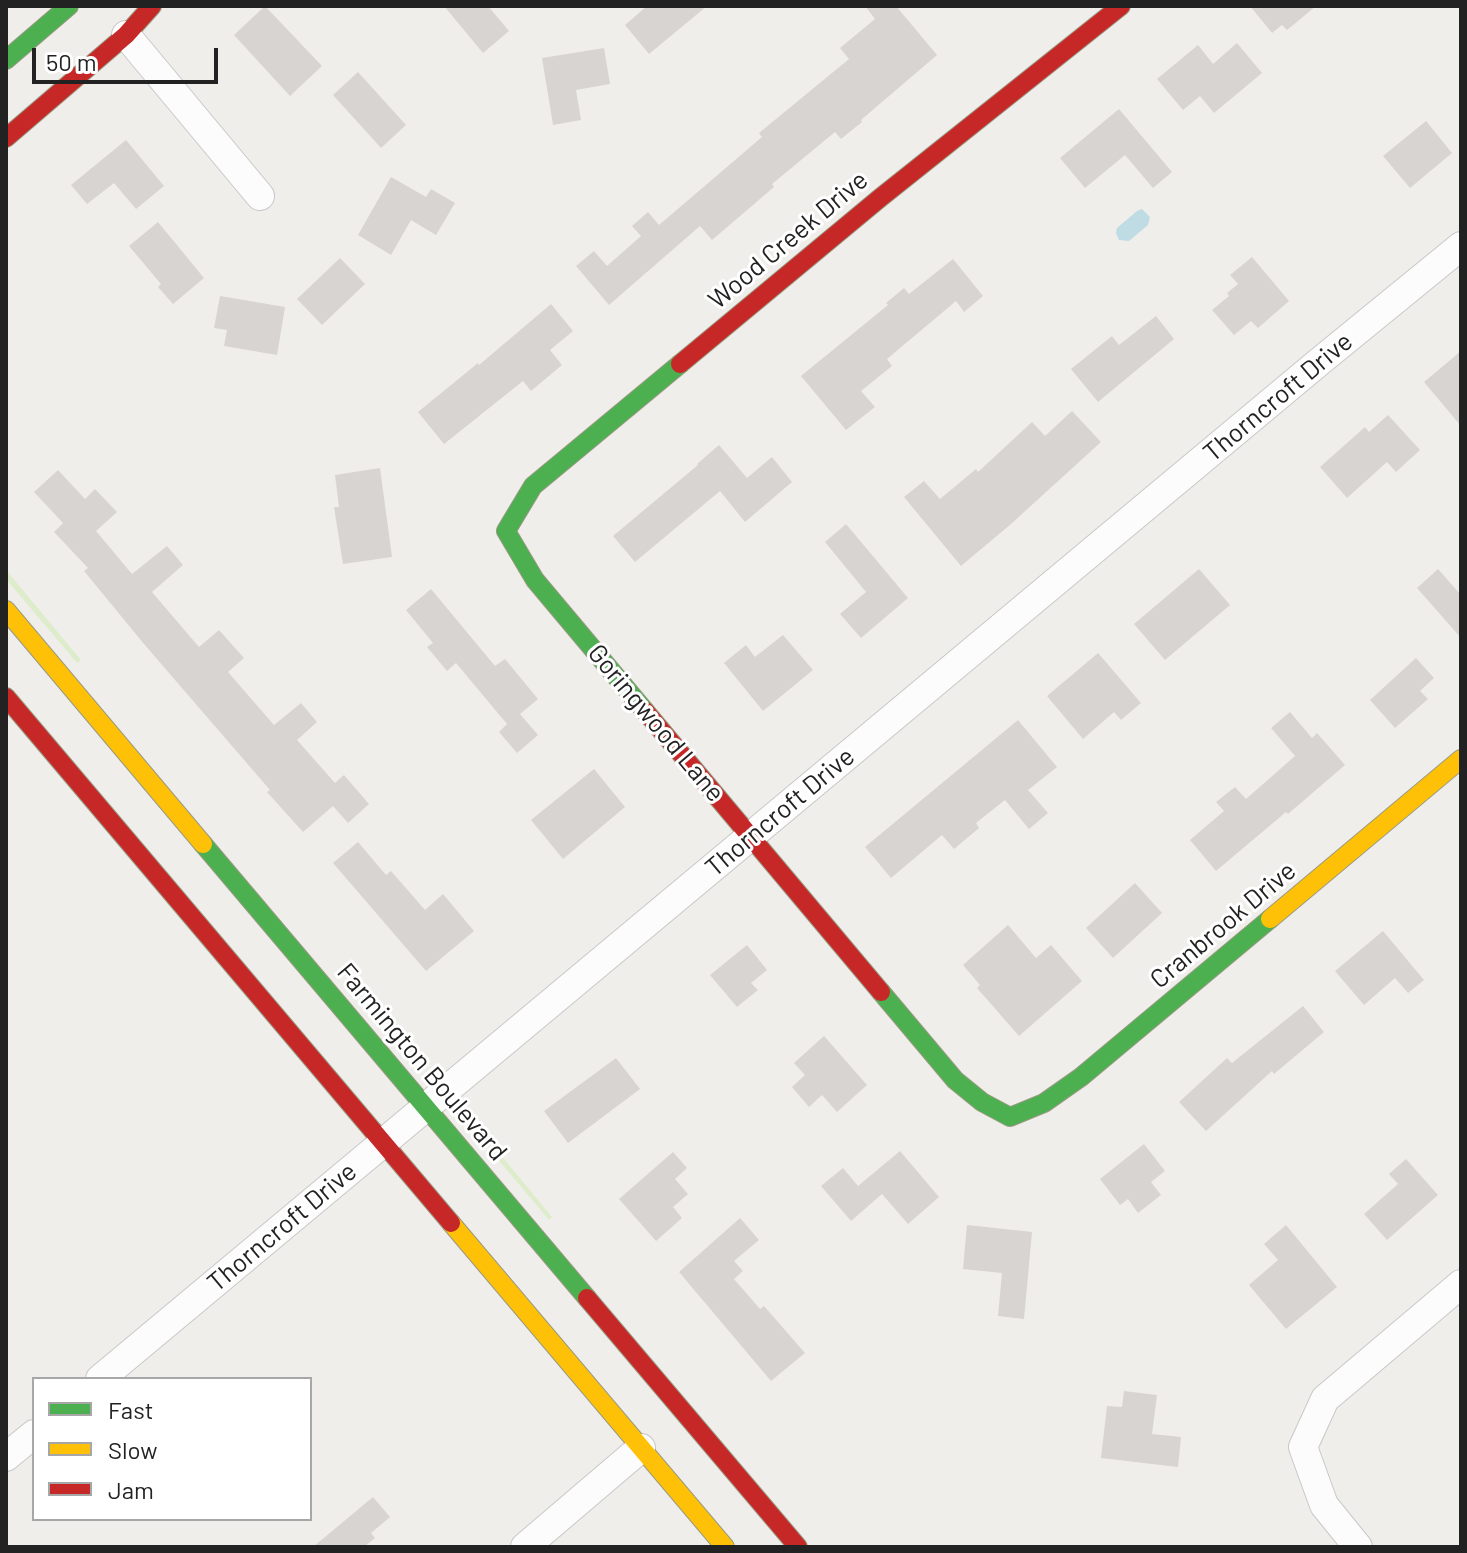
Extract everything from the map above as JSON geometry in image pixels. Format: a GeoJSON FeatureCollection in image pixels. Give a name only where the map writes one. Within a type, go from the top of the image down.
{"type":"FeatureCollection","features":[{"type":"Feature","properties":{"kind":"street"},"geometry":{"type":"LineString","coordinates":[[6,60],[69,6]]}},
{"type":"Feature","properties":{"kind":"street"},"geometry":{"type":"LineString","coordinates":[[6,138],[126,35],[152,6]]}},
{"type":"Feature","properties":{"kind":"street","name":"Wood Creek Drive"},"geometry":{"type":"LineString","coordinates":[[506,531],[533,486],[868,208],[1121,6]]}},
{"type":"Feature","properties":{"kind":"street"},"geometry":{"type":"LineString","coordinates":[[126,35],[260,196]]}},
{"type":"Feature","properties":{"kind":"street","name":"Thorncroft Drive"},"geometry":{"type":"LineString","coordinates":[[102,1377],[1461,246]]}},
{"type":"Feature","properties":{"kind":"street","name":"Goringwood Lane"},"geometry":{"type":"LineString","coordinates":[[506,531],[535,580],[955,1080],[982,1102],[1010,1117]]}},
{"type":"Feature","properties":{"kind":"street","name":"Farmington Boulevard"},"geometry":{"type":"LineString","coordinates":[[6,610],[426,1107],[678,1416],[798,1547]]}},
{"type":"Feature","properties":{"kind":"street"},"geometry":{"type":"LineString","coordinates":[[6,697],[383,1143],[646,1444],[725,1547]]}},
{"type":"Feature","properties":{"kind":"street","name":"Cranbrook Drive"},"geometry":{"type":"LineString","coordinates":[[1010,1117],[1044,1103],[1081,1077],[1461,759]]}},
{"type":"Feature","properties":{"kind":"street"},"geometry":{"type":"LineString","coordinates":[[1358,1547],[1324,1505],[1303,1447],[1325,1399],[1461,1284]]}},
{"type":"Feature","properties":{"kind":"street"},"geometry":{"type":"LineString","coordinates":[[6,1457],[32,1436]]}},
{"type":"Feature","properties":{"kind":"street"},"geometry":{"type":"LineString","coordinates":[[525,1547],[646,1444]]}},
{"type":"Feature","properties":{"kind":"green space"},"geometry":{"type":"Polygon","coordinates":[[[6,570],[81,660],[77,663],[6,579],[6,570]]]}},
{"type":"Feature","properties":{"kind":"green space"},"geometry":{"type":"Polygon","coordinates":[[[479,1122],[486,1137],[552,1217],[549,1220],[480,1138],[473,1124],[479,1122]]]}},
{"type":"Feature","properties":{"kind":"water"},"geometry":{"type":"Polygon","coordinates":[[[1142,209],[1150,217],[1148,225],[1129,241],[1119,240],[1117,228],[1142,209]]]}},
{"type":"Feature","properties":{"kind":"building"},"geometry":{"type":"Polygon","coordinates":[[[265,6],[322,66],[290,96],[234,35],[265,6]]]}},
{"type":"Feature","properties":{"kind":"building"},"geometry":{"type":"Polygon","coordinates":[[[444,6],[488,6],[509,31],[483,53],[444,6]]]}},
{"type":"Feature","properties":{"kind":"building"},"geometry":{"type":"Polygon","coordinates":[[[647,6],[707,6],[649,54],[625,25],[647,6]]]}},
{"type":"Feature","properties":{"kind":"building"},"geometry":{"type":"Polygon","coordinates":[[[865,6],[896,6],[937,55],[841,139],[835,132],[772,184],[774,187],[712,240],[700,226],[609,305],[576,266],[594,251],[607,266],[641,236],[632,226],[648,212],[659,225],[762,137],[759,133],[849,59],[840,48],[875,19],[865,6]]]}},
{"type":"Feature","properties":{"kind":"building"},"geometry":{"type":"Polygon","coordinates":[[[1250,6],[1316,6],[1287,30],[1282,25],[1272,33],[1250,6]]]}},
{"type":"Feature","properties":{"kind":"building"},"geometry":{"type":"Polygon","coordinates":[[[1237,43],[1262,73],[1214,113],[1200,96],[1183,110],[1157,79],[1198,45],[1213,64],[1237,43]]]}},
{"type":"Feature","properties":{"kind":"building"},"geometry":{"type":"Polygon","coordinates":[[[604,48],[610,84],[576,90],[581,120],[553,125],[542,58],[604,48]]]}},
{"type":"Feature","properties":{"kind":"building"},"geometry":{"type":"Polygon","coordinates":[[[358,72],[406,125],[381,148],[333,95],[358,72]]]}},
{"type":"Feature","properties":{"kind":"building"},"geometry":{"type":"Polygon","coordinates":[[[1119,109],[1172,172],[1153,188],[1125,155],[1085,188],[1060,158],[1119,109]]]}},
{"type":"Feature","properties":{"kind":"building"},"geometry":{"type":"Polygon","coordinates":[[[1426,121],[1452,153],[1410,188],[1383,156],[1426,121]]]}},
{"type":"Feature","properties":{"kind":"building"},"geometry":{"type":"Polygon","coordinates":[[[126,140],[164,186],[136,209],[114,183],[87,204],[71,185],[126,140]]]}},
{"type":"Feature","properties":{"kind":"building"},"geometry":{"type":"Polygon","coordinates":[[[391,177],[426,197],[431,189],[455,203],[436,235],[411,220],[391,255],[358,235],[391,177]]]}},
{"type":"Feature","properties":{"kind":"building"},"geometry":{"type":"Polygon","coordinates":[[[158,222],[204,278],[173,304],[158,287],[161,284],[129,246],[158,222]]]}},
{"type":"Feature","properties":{"kind":"building"},"geometry":{"type":"Polygon","coordinates":[[[1252,257],[1289,301],[1258,328],[1251,321],[1234,335],[1212,310],[1238,284],[1230,275],[1252,257]]]}},
{"type":"Feature","properties":{"kind":"building"},"geometry":{"type":"Polygon","coordinates":[[[340,258],[365,284],[322,325],[297,299],[340,258]]]}},
{"type":"Feature","properties":{"kind":"building"},"geometry":{"type":"Polygon","coordinates":[[[953,259],[983,296],[964,312],[956,301],[887,359],[892,366],[861,391],[875,407],[846,430],[801,376],[888,305],[886,303],[904,288],[909,294],[953,259]]]}},
{"type":"Feature","properties":{"kind":"building"},"geometry":{"type":"Polygon","coordinates":[[[220,296],[285,307],[277,355],[224,346],[227,330],[214,328],[220,296]]]}},
{"type":"Feature","properties":{"kind":"building"},"geometry":{"type":"Polygon","coordinates":[[[551,304],[573,331],[550,350],[562,365],[531,391],[523,381],[444,444],[418,412],[551,304]]]}},
{"type":"Feature","properties":{"kind":"building"},"geometry":{"type":"Polygon","coordinates":[[[1156,316],[1174,339],[1098,402],[1071,369],[1112,336],[1119,345],[1156,316]]]}},
{"type":"Feature","properties":{"kind":"building"},"geometry":{"type":"Polygon","coordinates":[[[1461,351],[1461,426],[1424,382],[1461,351]]]}},
{"type":"Feature","properties":{"kind":"building"},"geometry":{"type":"Polygon","coordinates":[[[1072,411],[1101,442],[961,566],[904,497],[924,481],[940,499],[976,469],[978,472],[1032,422],[1045,436],[1072,411]]]}},
{"type":"Feature","properties":{"kind":"building"},"geometry":{"type":"Polygon","coordinates":[[[1388,415],[1420,450],[1396,472],[1387,462],[1347,498],[1320,467],[1365,427],[1369,432],[1388,415]]]}},
{"type":"Feature","properties":{"kind":"building"},"geometry":{"type":"Polygon","coordinates":[[[719,445],[747,478],[772,457],[792,482],[745,522],[720,491],[635,562],[613,536],[719,445]]]}},
{"type":"Feature","properties":{"kind":"building"},"geometry":{"type":"Polygon","coordinates":[[[380,468],[392,557],[343,564],[334,507],[339,507],[335,475],[380,468]]]}},
{"type":"Feature","properties":{"kind":"building"},"geometry":{"type":"Polygon","coordinates":[[[58,470],[85,499],[95,489],[117,512],[96,531],[132,574],[167,546],[183,565],[152,592],[199,647],[219,630],[244,658],[228,672],[274,725],[301,703],[317,722],[297,740],[335,783],[344,775],[369,804],[348,823],[333,806],[303,832],[84,571],[88,568],[54,532],[63,523],[34,492],[58,470]]]}},
{"type":"Feature","properties":{"kind":"building"},"geometry":{"type":"Polygon","coordinates":[[[846,524],[908,598],[861,638],[840,614],[866,592],[825,542],[846,524]]]}},
{"type":"Feature","properties":{"kind":"building"},"geometry":{"type":"Polygon","coordinates":[[[1199,569],[1230,605],[1165,660],[1134,624],[1199,569]]]}},
{"type":"Feature","properties":{"kind":"building"},"geometry":{"type":"Polygon","coordinates":[[[1438,569],[1461,595],[1461,638],[1417,588],[1438,569]]]}},
{"type":"Feature","properties":{"kind":"building"},"geometry":{"type":"Polygon","coordinates":[[[431,589],[495,666],[505,659],[538,699],[520,714],[538,735],[517,753],[499,732],[507,724],[456,663],[447,671],[427,647],[433,643],[406,610],[431,589]]]}},
{"type":"Feature","properties":{"kind":"building"},"geometry":{"type":"Polygon","coordinates":[[[783,635],[813,670],[763,711],[724,663],[746,645],[755,657],[783,635]]]}},
{"type":"Feature","properties":{"kind":"building"},"geometry":{"type":"Polygon","coordinates":[[[1098,653],[1141,703],[1121,720],[1114,712],[1083,739],[1047,696],[1098,653]]]}},
{"type":"Feature","properties":{"kind":"building"},"geometry":{"type":"Polygon","coordinates":[[[1416,658],[1434,678],[1420,691],[1428,699],[1395,728],[1370,700],[1416,658]]]}},
{"type":"Feature","properties":{"kind":"building"},"geometry":{"type":"Polygon","coordinates":[[[1290,712],[1312,738],[1317,733],[1345,765],[1216,871],[1190,840],[1224,811],[1216,802],[1235,787],[1246,799],[1295,756],[1271,728],[1290,712]]]}},
{"type":"Feature","properties":{"kind":"building"},"geometry":{"type":"Polygon","coordinates":[[[1018,720],[1057,767],[1028,790],[1048,813],[1029,829],[1005,800],[976,823],[979,828],[954,849],[942,835],[891,878],[865,847],[1018,720]]]}},
{"type":"Feature","properties":{"kind":"building"},"geometry":{"type":"Polygon","coordinates":[[[594,769],[625,807],[563,859],[531,820],[594,769]]]}},
{"type":"Feature","properties":{"kind":"building"},"geometry":{"type":"Polygon","coordinates":[[[358,842],[386,875],[391,871],[425,910],[443,894],[474,931],[426,971],[333,863],[358,842]]]}},
{"type":"Feature","properties":{"kind":"building"},"geometry":{"type":"Polygon","coordinates":[[[1135,883],[1162,913],[1113,958],[1086,928],[1135,883]]]}},
{"type":"Feature","properties":{"kind":"building"},"geometry":{"type":"Polygon","coordinates":[[[1008,925],[1036,958],[1051,945],[1082,981],[1019,1036],[977,988],[980,985],[963,965],[1008,925]]]}},
{"type":"Feature","properties":{"kind":"building"},"geometry":{"type":"Polygon","coordinates":[[[1383,931],[1424,980],[1408,993],[1395,978],[1364,1005],[1335,971],[1383,931]]]}},
{"type":"Feature","properties":{"kind":"building"},"geometry":{"type":"Polygon","coordinates":[[[747,945],[767,970],[751,983],[758,990],[737,1007],[710,975],[747,945]]]}},
{"type":"Feature","properties":{"kind":"building"},"geometry":{"type":"Polygon","coordinates":[[[1303,1006],[1324,1032],[1274,1074],[1272,1071],[1206,1131],[1179,1102],[1227,1058],[1232,1063],[1303,1006]]]}},
{"type":"Feature","properties":{"kind":"building"},"geometry":{"type":"Polygon","coordinates":[[[824,1036],[867,1085],[837,1112],[822,1095],[809,1107],[792,1087],[805,1075],[794,1063],[824,1036]]]}},
{"type":"Feature","properties":{"kind":"building"},"geometry":{"type":"Polygon","coordinates":[[[616,1058],[640,1089],[568,1143],[544,1111],[616,1058]]]}},
{"type":"Feature","properties":{"kind":"building"},"geometry":{"type":"Polygon","coordinates":[[[1144,1144],[1165,1171],[1151,1182],[1161,1195],[1138,1213],[1128,1199],[1120,1205],[1100,1179],[1144,1144]]]}},
{"type":"Feature","properties":{"kind":"building"},"geometry":{"type":"Polygon","coordinates":[[[900,1151],[939,1197],[908,1224],[882,1194],[851,1221],[821,1186],[843,1168],[858,1186],[900,1151]]]}},
{"type":"Feature","properties":{"kind":"building"},"geometry":{"type":"Polygon","coordinates":[[[673,1152],[687,1168],[675,1179],[688,1194],[673,1207],[682,1218],[656,1241],[619,1199],[673,1152]]]}},
{"type":"Feature","properties":{"kind":"building"},"geometry":{"type":"Polygon","coordinates":[[[1406,1159],[1438,1195],[1387,1240],[1364,1214],[1398,1184],[1389,1174],[1406,1159]]]}},
{"type":"Feature","properties":{"kind":"building"},"geometry":{"type":"Polygon","coordinates":[[[740,1218],[759,1240],[734,1261],[743,1271],[734,1279],[760,1309],[764,1306],[805,1353],[771,1381],[679,1272],[740,1218]]]}},
{"type":"Feature","properties":{"kind":"building"},"geometry":{"type":"Polygon","coordinates":[[[967,1225],[1032,1232],[1024,1319],[998,1316],[1002,1273],[963,1269],[967,1225]]]}},
{"type":"Feature","properties":{"kind":"building"},"geometry":{"type":"Polygon","coordinates":[[[1286,1225],[1337,1287],[1286,1329],[1249,1285],[1278,1260],[1264,1244],[1286,1225]]]}},
{"type":"Feature","properties":{"kind":"building"},"geometry":{"type":"Polygon","coordinates":[[[1124,1391],[1157,1395],[1152,1434],[1181,1437],[1178,1467],[1101,1458],[1107,1406],[1122,1407],[1124,1391]]]}},
{"type":"Feature","properties":{"kind":"building"},"geometry":{"type":"Polygon","coordinates":[[[373,1497],[390,1517],[371,1533],[375,1538],[364,1547],[313,1547],[373,1497]]]}},
{"type":"Feature","properties":{"kind":"traffic: fast"},"geometry":{"type":"LineString","coordinates":[[6,60],[69,6]]}},
{"type":"Feature","properties":{"kind":"traffic: fast"},"geometry":{"type":"LineString","coordinates":[[645,711],[535,580],[506,531],[533,486],[680,364]]}},
{"type":"Feature","properties":{"kind":"traffic: fast"},"geometry":{"type":"LineString","coordinates":[[203,844],[587,1298]]}},
{"type":"Feature","properties":{"kind":"traffic: fast"},"geometry":{"type":"LineString","coordinates":[[881,992],[955,1080],[982,1102],[1010,1117],[1044,1103],[1081,1077],[1270,919]]}},
{"type":"Feature","properties":{"kind":"traffic: slow"},"geometry":{"type":"LineString","coordinates":[[6,610],[203,844]]}},
{"type":"Feature","properties":{"kind":"traffic: slow"},"geometry":{"type":"LineString","coordinates":[[1270,919],[1461,759]]}},
{"type":"Feature","properties":{"kind":"traffic: slow"},"geometry":{"type":"LineString","coordinates":[[451,1223],[725,1547]]}},
{"type":"Feature","properties":{"kind":"traffic: jam"},"geometry":{"type":"LineString","coordinates":[[6,138],[126,35],[152,6]]}},
{"type":"Feature","properties":{"kind":"traffic: jam"},"geometry":{"type":"LineString","coordinates":[[680,364],[880,198],[1121,6]]}},
{"type":"Feature","properties":{"kind":"traffic: jam"},"geometry":{"type":"LineString","coordinates":[[6,697],[451,1223]]}},
{"type":"Feature","properties":{"kind":"traffic: jam"},"geometry":{"type":"LineString","coordinates":[[645,711],[881,992]]}},
{"type":"Feature","properties":{"kind":"traffic: jam"},"geometry":{"type":"LineString","coordinates":[[587,1298],[798,1547]]}}]}
